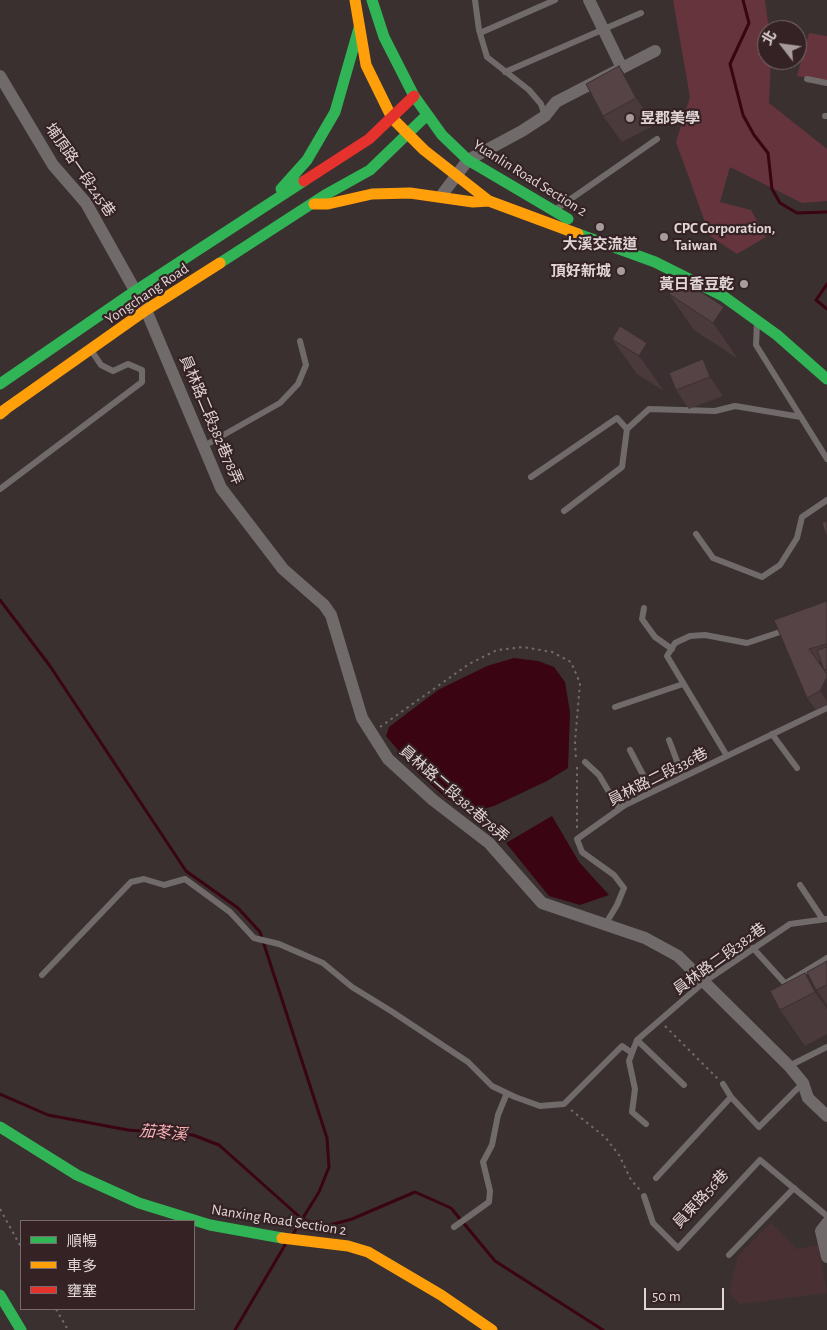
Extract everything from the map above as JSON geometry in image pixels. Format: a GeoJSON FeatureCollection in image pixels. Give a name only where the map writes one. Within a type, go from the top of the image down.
{"type":"FeatureCollection","features":[{"type":"Feature","properties":{"kind":"main road","name":"Yuanlin Road Section 2"},"geometry":{"type":"LineString","coordinates":[[355,0],[366,65],[392,118],[455,176],[489,201],[655,262],[723,296],[757,321],[827,379]]}},
{"type":"Feature","properties":{"kind":"main road","name":"Yuanlin Road Section 2"},"geometry":{"type":"LineString","coordinates":[[372,0],[384,37],[414,96],[442,135],[468,160],[621,250]]}},
{"type":"Feature","properties":{"kind":"main road"},"geometry":{"type":"LineString","coordinates":[[268,204],[307,160],[335,112],[346,80],[359,28]]}},
{"type":"Feature","properties":{"kind":"main road","name":"Yongchang Road"},"geometry":{"type":"LineString","coordinates":[[0,384],[134,291],[369,139],[414,96]]}},
{"type":"Feature","properties":{"kind":"main road","name":"Yongchang Road"},"geometry":{"type":"LineString","coordinates":[[2,412],[146,310],[325,195],[370,170],[407,132],[427,115]]}},
{"type":"Feature","properties":{"kind":"main road"},"geometry":{"type":"LineString","coordinates":[[313,204],[328,204],[372,194],[410,193],[473,202],[489,201]]}},
{"type":"Feature","properties":{"kind":"main road","name":"Nanxing Road Section 2"},"geometry":{"type":"LineString","coordinates":[[0,1127],[77,1175],[139,1204],[193,1220]]}},
{"type":"Feature","properties":{"kind":"main road","name":"Nanxing Road Section 2"},"geometry":{"type":"LineString","coordinates":[[195,1221],[268,1236],[348,1246],[368,1252],[441,1295],[492,1330]]}},
{"type":"Feature","properties":{"kind":"main road"},"geometry":{"type":"LineString","coordinates":[[0,1295],[20,1330]]}},
{"type":"Feature","properties":{"kind":"street"},"geometry":{"type":"LineString","coordinates":[[590,0],[622,68]]}},
{"type":"Feature","properties":{"kind":"street"},"geometry":{"type":"LineString","coordinates":[[441,196],[468,160],[522,131],[545,116],[556,102],[655,51]]}},
{"type":"Feature","properties":{"kind":"street","name":"埔頂路一段245巷"},"geometry":{"type":"LineString","coordinates":[[0,76],[53,165],[86,203],[146,310]]}},
{"type":"Feature","properties":{"kind":"street","name":"員林路二段382巷78弄"},"geometry":{"type":"LineString","coordinates":[[146,310],[221,488],[239,514],[284,569],[324,605],[331,615],[353,692],[369,734],[388,759],[432,800],[489,843],[542,903],[645,938],[678,956],[789,1066],[804,1083],[808,1098],[827,1116]]}},
{"type":"Feature","properties":{"kind":"street"},"geometry":{"type":"LineString","coordinates":[[827,1223],[821,1231],[827,1257]]}},
{"type":"Feature","properties":{"kind":"lane"},"geometry":{"type":"LineString","coordinates":[[475,0],[480,33],[488,57],[529,90],[541,104],[545,116]]}},
{"type":"Feature","properties":{"kind":"lane"},"geometry":{"type":"LineString","coordinates":[[480,33],[555,0]]}},
{"type":"Feature","properties":{"kind":"lane"},"geometry":{"type":"LineString","coordinates":[[506,72],[641,13]]}},
{"type":"Feature","properties":{"kind":"lane"},"geometry":{"type":"LineString","coordinates":[[807,79],[827,83]]}},
{"type":"Feature","properties":{"kind":"lane"},"geometry":{"type":"LineString","coordinates":[[554,211],[657,139]]}},
{"type":"Feature","properties":{"kind":"lane"},"geometry":{"type":"LineString","coordinates":[[757,321],[756,345],[827,459]]}},
{"type":"Feature","properties":{"kind":"lane"},"geometry":{"type":"LineString","coordinates":[[204,446],[280,403],[298,384],[306,365],[300,342]]}},
{"type":"Feature","properties":{"kind":"lane"},"geometry":{"type":"LineString","coordinates":[[0,489],[142,382],[142,370],[128,364],[113,371],[101,366],[91,350]]}},
{"type":"Feature","properties":{"kind":"lane"},"geometry":{"type":"LineString","coordinates":[[564,511],[622,467],[627,429],[649,409],[715,410],[734,406],[801,416]]}},
{"type":"Feature","properties":{"kind":"lane"},"geometry":{"type":"LineString","coordinates":[[531,476],[617,418],[627,429]]}},
{"type":"Feature","properties":{"kind":"lane"},"geometry":{"type":"LineString","coordinates":[[696,534],[713,558],[762,577],[780,565],[797,538],[802,517],[827,500]]}},
{"type":"Feature","properties":{"kind":"lane"},"geometry":{"type":"LineString","coordinates":[[644,608],[642,619],[655,637],[672,649]]}},
{"type":"Feature","properties":{"kind":"lane"},"geometry":{"type":"LineString","coordinates":[[727,756],[667,656],[675,643],[690,636],[705,635],[747,643],[792,628]]}},
{"type":"Feature","properties":{"kind":"lane"},"geometry":{"type":"LineString","coordinates":[[615,707],[683,684]]}},
{"type":"Feature","properties":{"kind":"lane","name":"員林路二段336巷"},"geometry":{"type":"LineString","coordinates":[[577,839],[619,809],[827,708]]}},
{"type":"Feature","properties":{"kind":"lane"},"geometry":{"type":"LineString","coordinates":[[772,734],[798,768]]}},
{"type":"Feature","properties":{"kind":"lane"},"geometry":{"type":"LineString","coordinates":[[669,740],[683,777]]}},
{"type":"Feature","properties":{"kind":"lane"},"geometry":{"type":"LineString","coordinates":[[630,750],[652,792]]}},
{"type":"Feature","properties":{"kind":"lane"},"geometry":{"type":"LineString","coordinates":[[585,762],[599,775],[619,809]]}},
{"type":"Feature","properties":{"kind":"lane"},"geometry":{"type":"LineString","coordinates":[[577,839],[582,852],[614,875],[624,888],[617,905],[605,925]]}},
{"type":"Feature","properties":{"kind":"lane"},"geometry":{"type":"LineString","coordinates":[[42,975],[131,882],[144,879],[164,885],[185,879],[230,912],[254,938],[279,944],[323,963],[352,988],[391,1011],[468,1062],[492,1086],[540,1106],[564,1104],[622,1046],[632,1053],[629,1061],[635,1089],[632,1112],[646,1124]]}},
{"type":"Feature","properties":{"kind":"lane"},"geometry":{"type":"LineString","coordinates":[[800,885],[824,918]]}},
{"type":"Feature","properties":{"kind":"lane","name":"員林路二段382巷"},"geometry":{"type":"LineString","coordinates":[[632,1053],[637,1040],[704,982],[790,924],[824,918]]}},
{"type":"Feature","properties":{"kind":"lane"},"geometry":{"type":"LineString","coordinates":[[753,948],[786,982],[794,995]]}},
{"type":"Feature","properties":{"kind":"lane"},"geometry":{"type":"LineString","coordinates":[[786,982],[827,958]]}},
{"type":"Feature","properties":{"kind":"lane"},"geometry":{"type":"LineString","coordinates":[[637,1040],[684,1085]]}},
{"type":"Feature","properties":{"kind":"lane"},"geometry":{"type":"LineString","coordinates":[[789,1066],[827,1047]]}},
{"type":"Feature","properties":{"kind":"lane"},"geometry":{"type":"LineString","coordinates":[[723,1084],[731,1097],[759,1127],[804,1083]]}},
{"type":"Feature","properties":{"kind":"lane"},"geometry":{"type":"LineString","coordinates":[[454,1228],[489,1202],[490,1191],[483,1162],[492,1144],[498,1115],[507,1093]]}},
{"type":"Feature","properties":{"kind":"lane"},"geometry":{"type":"LineString","coordinates":[[656,1178],[731,1097]]}},
{"type":"Feature","properties":{"kind":"lane","name":"員東路56巷"},"geometry":{"type":"LineString","coordinates":[[644,1196],[653,1223],[678,1248],[760,1160],[827,1216]]}},
{"type":"Feature","properties":{"kind":"lane"},"geometry":{"type":"LineString","coordinates":[[730,1255],[794,1188]]}},
{"type":"Feature","properties":{"kind":"path"},"geometry":{"type":"LineString","coordinates":[[369,734],[469,664],[497,650],[523,648],[552,652],[571,662],[580,683],[574,742],[578,771],[577,839]]}},
{"type":"Feature","properties":{"kind":"path"},"geometry":{"type":"LineString","coordinates":[[660,1021],[723,1084]]}},
{"type":"Feature","properties":{"kind":"path"},"geometry":{"type":"LineString","coordinates":[[564,1104],[605,1136],[644,1196]]}},
{"type":"Feature","properties":{"kind":"path"},"geometry":{"type":"LineString","coordinates":[[0,1209],[20,1245]]}},
{"type":"Feature","properties":{"kind":"path"},"geometry":{"type":"LineString","coordinates":[[57,1310],[68,1330]]}},
{"type":"Feature","properties":{"kind":"shaded area"},"geometry":{"type":"Polygon","coordinates":[[[673,0],[765,0],[768,20],[757,20],[757,70],[771,70],[769,103],[827,149],[827,201],[802,203],[730,167],[720,202],[751,210],[766,237],[737,254],[710,236],[676,142],[690,97],[673,0]]]}},
{"type":"Feature","properties":{"kind":"shaded area"},"geometry":{"type":"Polygon","coordinates":[[[809,33],[827,36],[827,81],[797,76],[799,70],[807,70],[807,40],[809,33]]]}},
{"type":"Feature","properties":{"kind":"shaded area"},"geometry":{"type":"Polygon","coordinates":[[[514,658],[538,661],[554,667],[565,682],[570,712],[568,768],[547,781],[494,806],[472,812],[447,799],[416,771],[386,736],[389,727],[438,690],[487,666],[514,658]]]}},
{"type":"Feature","properties":{"kind":"shaded area"},"geometry":{"type":"Polygon","coordinates":[[[552,816],[579,862],[609,895],[580,905],[549,896],[506,843],[552,816]]]}},
{"type":"Feature","properties":{"kind":"shaded area"},"geometry":{"type":"Polygon","coordinates":[[[771,1223],[797,1249],[818,1245],[827,1293],[739,1304],[729,1292],[738,1256],[771,1223]]]}},
{"type":"Feature","properties":{"kind":"building"},"geometry":{"type":"Polygon","coordinates":[[[619,66],[636,98],[603,116],[586,84],[619,66]]]}},
{"type":"Feature","properties":{"kind":"building"},"geometry":{"type":"Polygon","coordinates":[[[680,278],[724,307],[713,323],[669,294],[680,278]]]}},
{"type":"Feature","properties":{"kind":"building"},"geometry":{"type":"Polygon","coordinates":[[[620,326],[647,343],[639,356],[612,339],[620,326]]]}},
{"type":"Feature","properties":{"kind":"building"},"geometry":{"type":"Polygon","coordinates":[[[703,359],[710,377],[676,390],[669,373],[703,359]]]}},
{"type":"Feature","properties":{"kind":"building"},"geometry":{"type":"Polygon","coordinates":[[[827,521],[827,538],[822,523],[827,521]]]}},
{"type":"Feature","properties":{"kind":"building"},"geometry":{"type":"Polygon","coordinates":[[[827,601],[827,644],[809,649],[827,674],[827,677],[820,691],[807,698],[774,620],[827,601]]]}},
{"type":"Feature","properties":{"kind":"building"},"geometry":{"type":"Polygon","coordinates":[[[827,647],[827,669],[824,670],[817,650],[827,647]]]}},
{"type":"Feature","properties":{"kind":"building"},"geometry":{"type":"Polygon","coordinates":[[[827,961],[827,985],[816,990],[807,972],[827,961]]]}},
{"type":"Feature","properties":{"kind":"building"},"geometry":{"type":"Polygon","coordinates":[[[805,973],[815,992],[780,1010],[770,991],[805,973]]]}},
{"type":"Feature","properties":{"kind":"waterway"},"geometry":{"type":"LineString","coordinates":[[743,0],[749,23],[730,64],[743,115],[754,135],[768,153],[772,189],[780,203],[797,213],[827,212]]}},
{"type":"Feature","properties":{"kind":"waterway"},"geometry":{"type":"LineString","coordinates":[[827,284],[816,300],[827,309]]}},
{"type":"Feature","properties":{"kind":"waterway"},"geometry":{"type":"LineString","coordinates":[[0,600],[50,666],[186,871],[238,908],[260,932],[327,1138],[329,1167],[319,1192],[293,1234]]}},
{"type":"Feature","properties":{"kind":"waterway","name":"茄苳溪"},"geometry":{"type":"LineString","coordinates":[[0,1094],[48,1115],[128,1130],[193,1135],[219,1145],[302,1219],[323,1227],[352,1219],[415,1192],[451,1208],[495,1261],[603,1330]]}},
{"type":"Feature","properties":{"kind":"waterway"},"geometry":{"type":"LineString","coordinates":[[235,1330],[285,1245]]}},
{"type":"Feature","properties":{"kind":"traffic: fast"},"geometry":{"type":"LineString","coordinates":[[372,0],[384,37],[414,96],[442,135],[468,160],[568,219]]}},
{"type":"Feature","properties":{"kind":"traffic: fast"},"geometry":{"type":"LineString","coordinates":[[281,189],[307,160],[335,112],[359,28]]}},
{"type":"Feature","properties":{"kind":"traffic: fast"},"geometry":{"type":"LineString","coordinates":[[220,263],[325,195],[370,170],[427,115]]}},
{"type":"Feature","properties":{"kind":"traffic: fast"},"geometry":{"type":"LineString","coordinates":[[0,384],[135,291],[304,181]]}},
{"type":"Feature","properties":{"kind":"traffic: fast"},"geometry":{"type":"LineString","coordinates":[[578,234],[655,262],[723,296],[777,335],[827,379]]}},
{"type":"Feature","properties":{"kind":"traffic: fast"},"geometry":{"type":"LineString","coordinates":[[0,1127],[77,1175],[139,1203],[194,1220]]}},
{"type":"Feature","properties":{"kind":"traffic: fast"},"geometry":{"type":"LineString","coordinates":[[195,1220],[210,1225],[282,1238]]}},
{"type":"Feature","properties":{"kind":"traffic: fast"},"geometry":{"type":"LineString","coordinates":[[0,1295],[21,1330]]}},
{"type":"Feature","properties":{"kind":"traffic: slow"},"geometry":{"type":"LineString","coordinates":[[355,0],[366,65],[392,118],[424,150],[489,201],[578,234]]}},
{"type":"Feature","properties":{"kind":"traffic: slow"},"geometry":{"type":"LineString","coordinates":[[314,204],[328,204],[372,194],[410,193],[473,202],[489,201]]}},
{"type":"Feature","properties":{"kind":"traffic: slow"},"geometry":{"type":"LineString","coordinates":[[0,413],[146,310],[220,263]]}},
{"type":"Feature","properties":{"kind":"traffic: slow"},"geometry":{"type":"LineString","coordinates":[[0,414],[5,410]]}},
{"type":"Feature","properties":{"kind":"traffic: slow"},"geometry":{"type":"LineString","coordinates":[[282,1238],[348,1246],[368,1252],[441,1295],[492,1330]]}},
{"type":"Feature","properties":{"kind":"traffic: jam"},"geometry":{"type":"LineString","coordinates":[[304,181],[369,139],[414,96]]}},
{"type":"Feature","properties":{"kind":"place","name":"昱郡美學"},"geometry":{"type":"Point","coordinates":[630,118]}},
{"type":"Feature","properties":{"kind":"place","name":"大溪交流道"},"geometry":{"type":"Point","coordinates":[600,227]}},
{"type":"Feature","properties":{"kind":"place","name":"CPC Corporation, Taiwan"},"geometry":{"type":"Point","coordinates":[664,237]}},
{"type":"Feature","properties":{"kind":"place","name":"頂好新城"},"geometry":{"type":"Point","coordinates":[621,271]}},
{"type":"Feature","properties":{"kind":"place","name":"黃日香豆乾"},"geometry":{"type":"Point","coordinates":[744,284]}}]}
